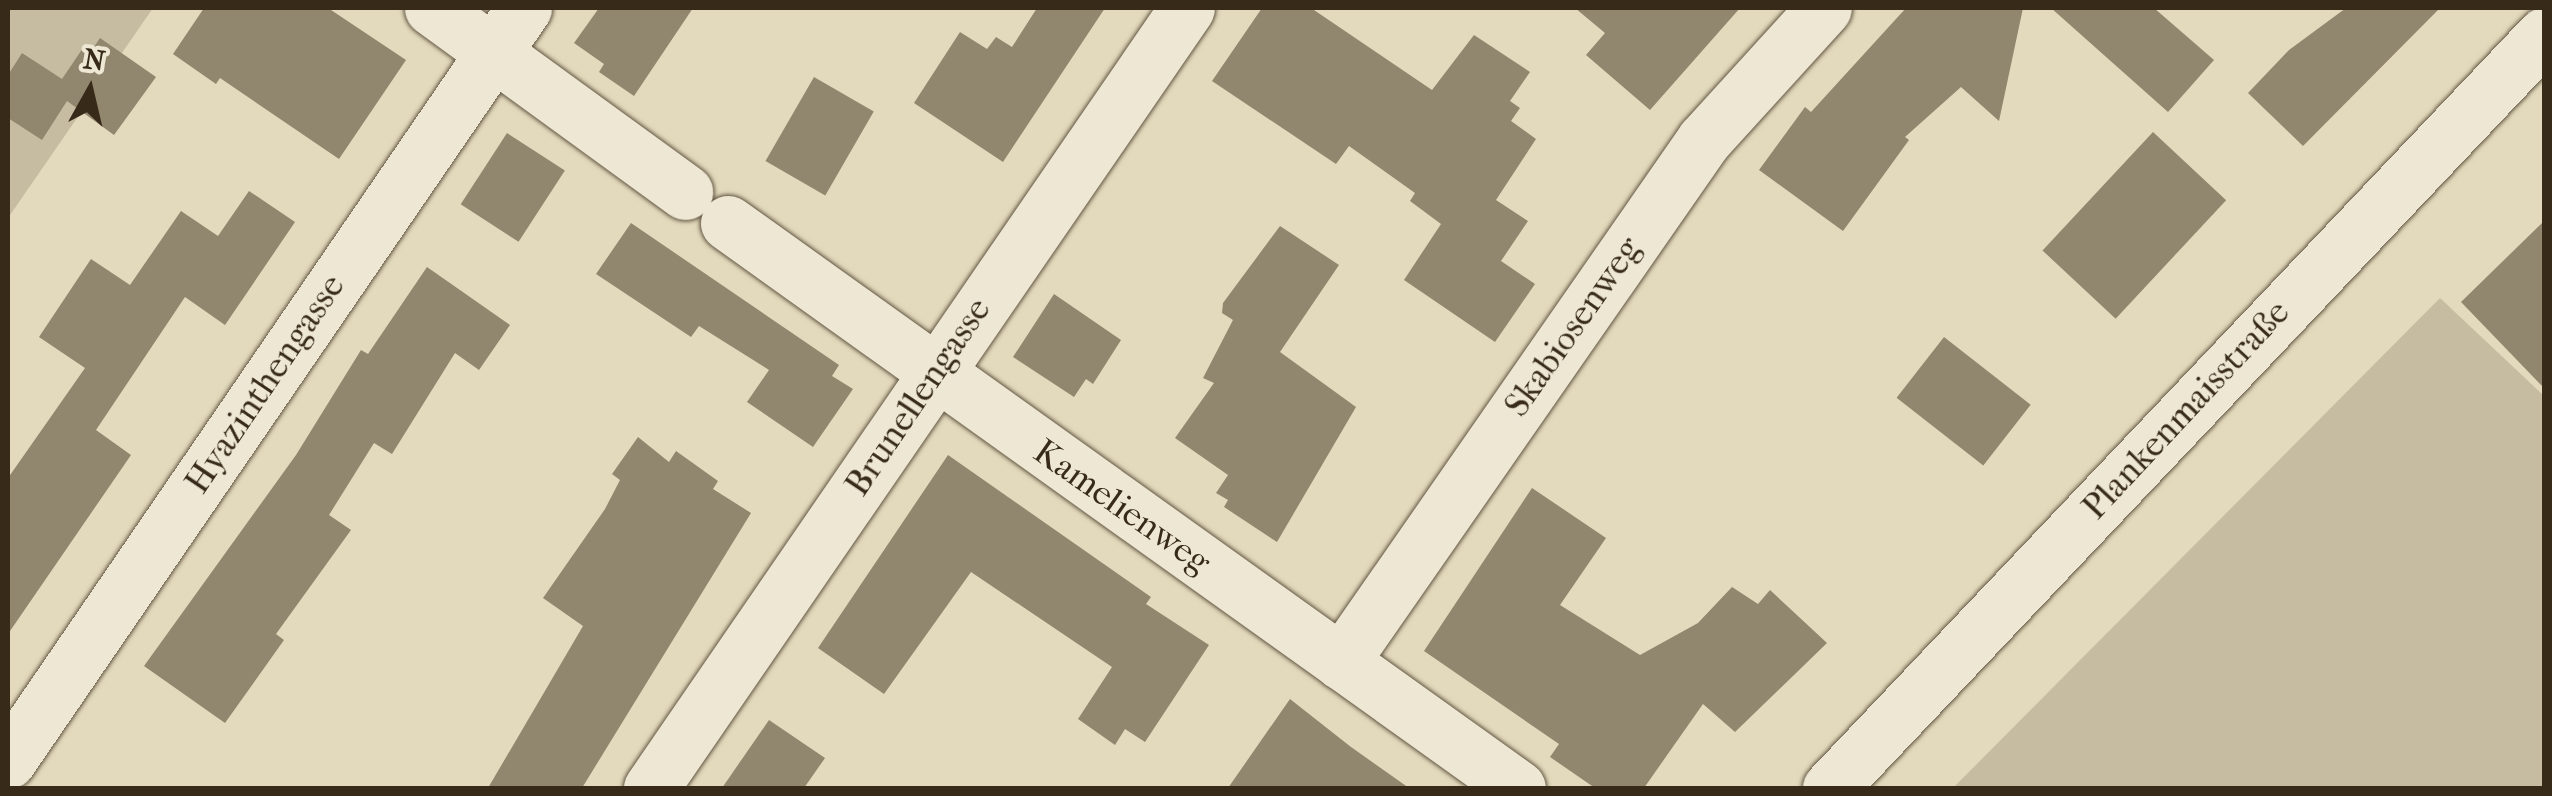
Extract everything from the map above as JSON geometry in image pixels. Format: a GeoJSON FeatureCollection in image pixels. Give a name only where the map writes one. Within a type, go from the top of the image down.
{"type":"FeatureCollection","features":[{"type":"Feature","properties":{"kind":"street","name":"Kamelienweg"},"geometry":{"type":"LineString","coordinates":[[432,8],[509,29],[706,207],[934,374],[1518,788]]}},
{"type":"Feature","properties":{"kind":"street","name":"Brunellengasse"},"geometry":{"type":"LineString","coordinates":[[652,788],[1187,8]]}},
{"type":"Feature","properties":{"kind":"street","name":"Skabiosenweg"},"geometry":{"type":"LineString","coordinates":[[1341,662],[1704,140],[1824,8]]}},
{"type":"Feature","properties":{"kind":"street","name":"Hyazinthengasse"},"geometry":{"type":"LineString","coordinates":[[8,761],[509,29]]}},
{"type":"Feature","properties":{"kind":"street","name":"Plankenmaisstraße"},"geometry":{"type":"LineString","coordinates":[[1830,788],[2544,35]]}},
{"type":"Feature","properties":{"kind":"shaded area"},"geometry":{"type":"Polygon","coordinates":[[[8,8],[153,8],[8,218],[8,8]]]}},
{"type":"Feature","properties":{"kind":"shaded area"},"geometry":{"type":"Polygon","coordinates":[[[2440,298],[2544,396],[2544,788],[1953,788],[2440,298]]]}},
{"type":"Feature","properties":{"kind":"building"},"geometry":{"type":"Polygon","coordinates":[[[204,8],[328,8],[406,60],[339,159],[220,78],[216,84],[173,54],[204,8]]]}},
{"type":"Feature","properties":{"kind":"building"},"geometry":{"type":"Polygon","coordinates":[[[599,8],[693,8],[634,96],[599,72],[604,64],[574,43],[599,8]]]}},
{"type":"Feature","properties":{"kind":"building"},"geometry":{"type":"Polygon","coordinates":[[[1037,8],[1105,8],[1003,162],[914,103],[960,32],[987,49],[996,37],[1012,47],[1037,8]]]}},
{"type":"Feature","properties":{"kind":"building"},"geometry":{"type":"Polygon","coordinates":[[[1262,8],[1311,8],[1432,90],[1474,35],[1530,72],[1510,101],[1520,108],[1511,121],[1536,139],[1496,200],[1528,221],[1501,261],[1535,284],[1495,342],[1404,280],[1441,224],[1410,201],[1415,193],[1349,146],[1336,164],[1212,81],[1262,8]]]}},
{"type":"Feature","properties":{"kind":"building"},"geometry":{"type":"Polygon","coordinates":[[[1575,8],[1740,8],[1650,110],[1586,55],[1605,33],[1575,8]]]}},
{"type":"Feature","properties":{"kind":"building"},"geometry":{"type":"Polygon","coordinates":[[[1906,8],[2023,8],[1999,121],[1961,87],[1905,137],[1909,140],[1843,231],[1759,170],[1805,107],[1811,112],[1906,8]]]}},
{"type":"Feature","properties":{"kind":"building"},"geometry":{"type":"Polygon","coordinates":[[[2051,8],[2154,8],[2214,60],[2168,112],[2051,8]]]}},
{"type":"Feature","properties":{"kind":"building"},"geometry":{"type":"Polygon","coordinates":[[[2346,8],[2440,8],[2303,146],[2248,93],[2289,50],[2346,8]]]}},
{"type":"Feature","properties":{"kind":"building"},"geometry":{"type":"Polygon","coordinates":[[[100,38],[156,77],[114,135],[67,101],[42,140],[8,118],[8,75],[22,53],[62,79],[85,45],[92,50],[100,38]]]}},
{"type":"Feature","properties":{"kind":"building"},"geometry":{"type":"Polygon","coordinates":[[[814,77],[874,112],[825,196],[766,161],[814,77]]]}},
{"type":"Feature","properties":{"kind":"building"},"geometry":{"type":"Polygon","coordinates":[[[2153,132],[2226,200],[2116,319],[2043,250],[2153,132]]]}},
{"type":"Feature","properties":{"kind":"building"},"geometry":{"type":"Polygon","coordinates":[[[507,133],[565,171],[519,242],[461,204],[507,133]]]}},
{"type":"Feature","properties":{"kind":"building"},"geometry":{"type":"Polygon","coordinates":[[[249,191],[295,222],[225,325],[185,297],[96,430],[131,455],[8,634],[8,478],[85,368],[39,337],[91,259],[130,285],[181,211],[218,236],[249,191]]]}},
{"type":"Feature","properties":{"kind":"building"},"geometry":{"type":"Polygon","coordinates":[[[2544,221],[2544,388],[2461,302],[2544,221]]]}},
{"type":"Feature","properties":{"kind":"building"},"geometry":{"type":"Polygon","coordinates":[[[631,223],[839,365],[832,376],[853,389],[813,447],[747,402],[769,370],[699,326],[691,337],[596,274],[631,223]]]}},
{"type":"Feature","properties":{"kind":"building"},"geometry":{"type":"Polygon","coordinates":[[[1280,226],[1339,265],[1280,352],[1356,407],[1277,542],[1224,507],[1228,500],[1216,493],[1228,475],[1175,438],[1214,383],[1203,378],[1233,320],[1222,313],[1223,303],[1280,226]]]}},
{"type":"Feature","properties":{"kind":"building"},"geometry":{"type":"Polygon","coordinates":[[[427,267],[510,325],[479,370],[455,353],[392,454],[374,443],[329,515],[351,530],[276,634],[284,640],[225,723],[144,666],[296,455],[361,350],[368,354],[427,267]]]}},
{"type":"Feature","properties":{"kind":"building"},"geometry":{"type":"Polygon","coordinates":[[[1054,294],[1121,340],[1093,384],[1086,379],[1074,397],[1013,357],[1054,294]]]}},
{"type":"Feature","properties":{"kind":"building"},"geometry":{"type":"Polygon","coordinates":[[[1944,337],[2031,405],[1983,465],[1897,398],[1944,337]]]}},
{"type":"Feature","properties":{"kind":"building"},"geometry":{"type":"Polygon","coordinates":[[[638,437],[669,462],[676,451],[718,481],[713,489],[751,513],[582,788],[488,788],[583,626],[543,598],[605,509],[620,480],[612,474],[638,437]]]}},
{"type":"Feature","properties":{"kind":"building"},"geometry":{"type":"Polygon","coordinates":[[[948,455],[1151,597],[1146,604],[1209,645],[1145,742],[1125,729],[1115,745],[1078,719],[1112,667],[971,572],[884,694],[818,648],[948,455]]]}},
{"type":"Feature","properties":{"kind":"building"},"geometry":{"type":"Polygon","coordinates":[[[1532,488],[1606,538],[1560,605],[1640,655],[1698,623],[1732,587],[1758,604],[1770,590],[1827,643],[1735,732],[1703,704],[1644,788],[1595,788],[1550,757],[1559,744],[1424,651],[1532,488]]]}},
{"type":"Feature","properties":{"kind":"building"},"geometry":{"type":"Polygon","coordinates":[[[1290,699],[1351,747],[1409,788],[1228,788],[1290,699]]]}},
{"type":"Feature","properties":{"kind":"building"},"geometry":{"type":"Polygon","coordinates":[[[769,720],[825,758],[804,788],[722,788],[769,720]]]}}]}
